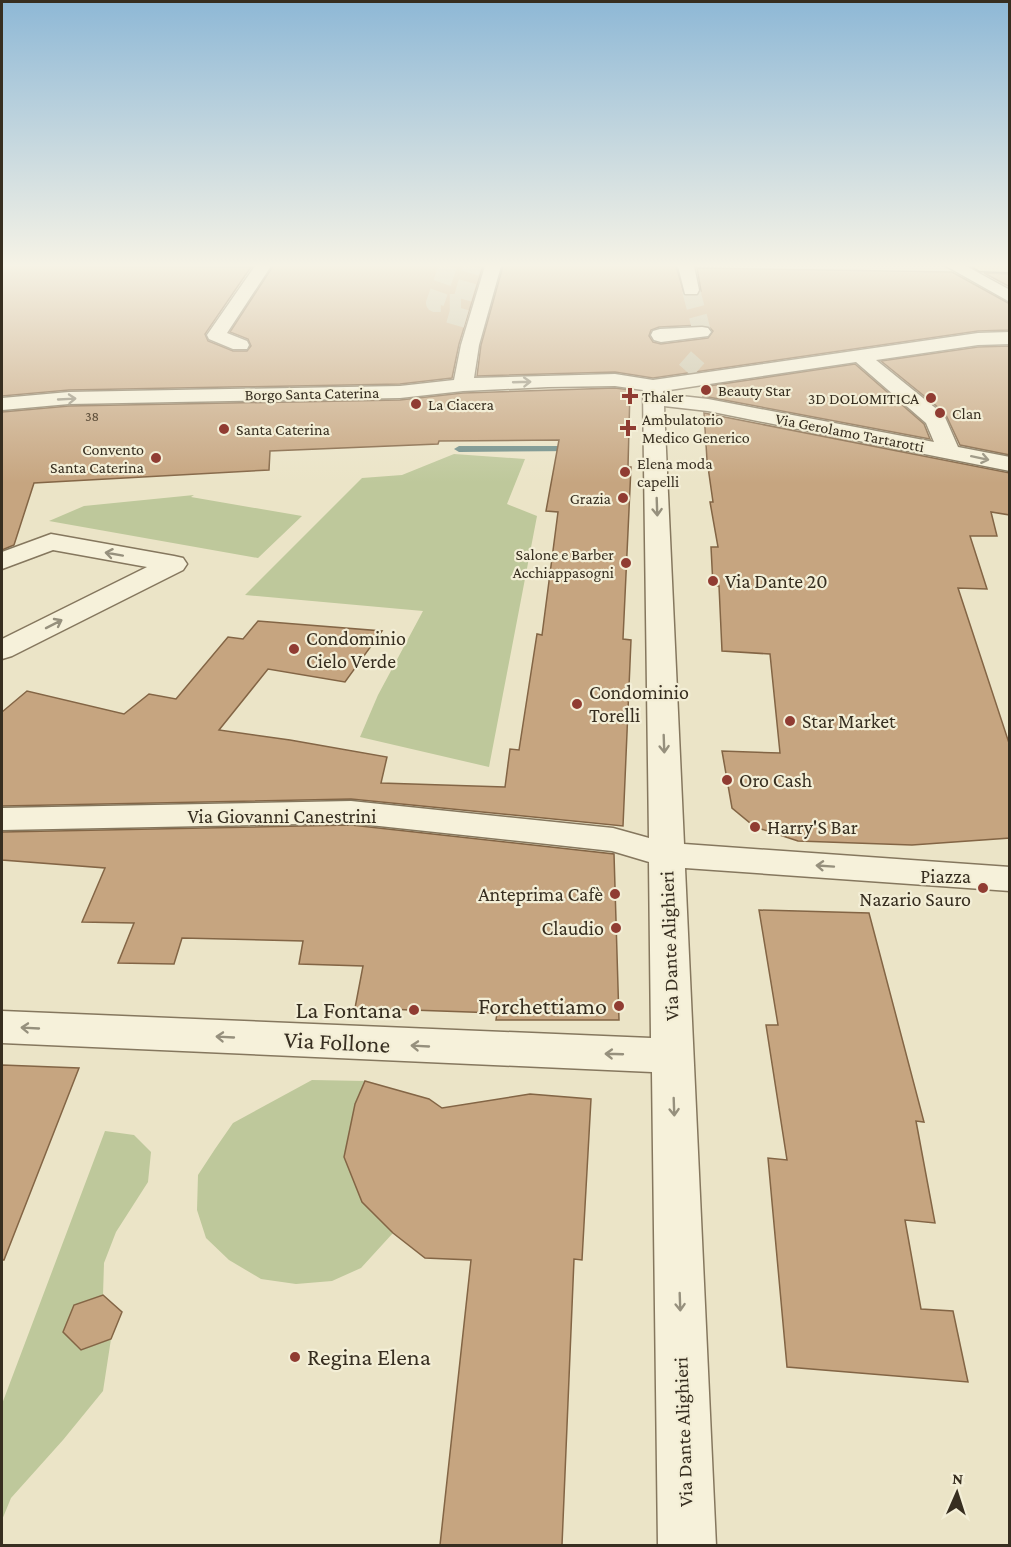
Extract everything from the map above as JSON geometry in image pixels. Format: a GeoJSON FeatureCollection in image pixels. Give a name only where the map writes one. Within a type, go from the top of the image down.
{"type":"FeatureCollection","features":[{"type":"Feature","properties":{"kind":"street"},"geometry":{"type":"LineString","coordinates":[[224,338],[240,345]]}},
{"type":"Feature","properties":{"kind":"street"},"geometry":{"type":"LineString","coordinates":[[463,385],[472,338]]}},
{"type":"Feature","properties":{"kind":"street"},"geometry":{"type":"LineString","coordinates":[[663,338],[672,346]]}},
{"type":"Feature","properties":{"kind":"street"},"geometry":{"type":"LineString","coordinates":[[654,392],[706,376],[861,357],[978,339],[1004,338]]}},
{"type":"Feature","properties":{"kind":"street"},"geometry":{"type":"LineString","coordinates":[[861,357],[936,420],[948,451]]}},
{"type":"Feature","properties":{"kind":"street","name":"Borgo Santa Caterina"},"geometry":{"type":"LineString","coordinates":[[4,402],[208,394],[400,392],[463,385],[615,380],[654,392]]}},
{"type":"Feature","properties":{"kind":"street","name":"Via Gerolamo Tartarotti"},"geometry":{"type":"LineString","coordinates":[[654,392],[708,405],[1010,464]]}},
{"type":"Feature","properties":{"kind":"street","name":"Via Dante Alighieri"},"geometry":{"type":"LineString","coordinates":[[654,392],[687,1545]]}},
{"type":"Feature","properties":{"kind":"street"},"geometry":{"type":"LineString","coordinates":[[2,561],[51,542],[174,564],[2,650]]}},
{"type":"Feature","properties":{"kind":"street","name":"Via Giovanni Canestrini"},"geometry":{"type":"LineString","coordinates":[[2,819],[351,812],[613,840],[667,855]]}},
{"type":"Feature","properties":{"kind":"street"},"geometry":{"type":"LineString","coordinates":[[667,855],[1010,879]]}},
{"type":"Feature","properties":{"kind":"street","name":"Via Follone"},"geometry":{"type":"LineString","coordinates":[[2,1027],[673,1056]]}},
{"type":"Feature","properties":{"kind":"green space"},"geometry":{"type":"Polygon","coordinates":[[[454,454],[525,459],[507,504],[537,516],[489,767],[360,737],[378,695],[423,611],[245,595],[362,478],[402,475],[454,454]]]}},
{"type":"Feature","properties":{"kind":"green space"},"geometry":{"type":"Polygon","coordinates":[[[194,495],[191,497],[302,516],[258,558],[49,521],[84,506],[194,495]]]}},
{"type":"Feature","properties":{"kind":"green space"},"geometry":{"type":"Polygon","coordinates":[[[312,1080],[365,1081],[355,1104],[344,1157],[362,1202],[393,1233],[361,1268],[332,1281],[296,1284],[261,1279],[229,1260],[206,1238],[197,1210],[198,1175],[233,1123],[312,1080]]]}},
{"type":"Feature","properties":{"kind":"green space"},"geometry":{"type":"Polygon","coordinates":[[[105,1131],[134,1135],[151,1152],[148,1182],[116,1232],[104,1263],[103,1295],[74,1305],[63,1332],[81,1350],[111,1339],[103,1391],[11,1498],[2,1520],[2,1404],[105,1131]]]}},
{"type":"Feature","properties":{"kind":"building"},"geometry":{"type":"Polygon","coordinates":[[[2,338],[207,338],[208,341],[233,351],[247,351],[251,346],[246,338],[461,338],[452,378],[400,384],[69,390],[2,396],[2,338]]]}},
{"type":"Feature","properties":{"kind":"building"},"geometry":{"type":"Polygon","coordinates":[[[483,338],[650,338],[653,342],[661,344],[706,338],[928,338],[653,378],[615,372],[477,376],[483,338]]]}},
{"type":"Feature","properties":{"kind":"building"},"geometry":{"type":"Polygon","coordinates":[[[1010,346],[1010,455],[960,445],[945,413],[881,361],[978,347],[1010,346]]]}},
{"type":"Feature","properties":{"kind":"building"},"geometry":{"type":"Polygon","coordinates":[[[855,364],[924,424],[930,439],[703,396],[702,387],[855,364]]]}},
{"type":"Feature","properties":{"kind":"building"},"geometry":{"type":"Polygon","coordinates":[[[615,388],[630,390],[628,467],[631,467],[623,639],[631,640],[623,826],[351,799],[2,806],[2,712],[27,691],[124,714],[149,694],[176,699],[228,637],[243,639],[258,621],[382,631],[345,682],[268,669],[219,730],[387,757],[381,783],[505,787],[510,749],[519,750],[537,634],[542,635],[558,512],[546,511],[559,440],[439,441],[438,444],[270,451],[269,470],[34,483],[14,545],[2,550],[2,412],[69,406],[400,400],[463,393],[615,388]]]}},
{"type":"Feature","properties":{"kind":"building"},"geometry":{"type":"Polygon","coordinates":[[[704,413],[1010,473],[1010,515],[991,512],[997,536],[970,536],[987,589],[958,588],[1010,746],[1010,838],[912,845],[798,841],[755,827],[732,808],[722,751],[780,753],[770,654],[722,651],[719,586],[713,586],[711,547],[718,547],[710,502],[713,502],[704,413]]]}},
{"type":"Feature","properties":{"kind":"building"},"geometry":{"type":"Polygon","coordinates":[[[351,825],[614,854],[619,1020],[496,1020],[497,1013],[355,1008],[363,966],[299,964],[303,941],[182,938],[174,964],[118,963],[134,923],[82,922],[105,868],[2,860],[2,832],[351,825]]]}},
{"type":"Feature","properties":{"kind":"building"},"geometry":{"type":"Polygon","coordinates":[[[759,910],[869,913],[924,1122],[916,1121],[935,1223],[905,1220],[921,1309],[953,1311],[968,1382],[787,1367],[768,1158],[787,1160],[766,1025],[778,1025],[759,910]]]}},
{"type":"Feature","properties":{"kind":"building"},"geometry":{"type":"Polygon","coordinates":[[[2,1065],[79,1068],[4,1260],[2,1260],[2,1065]]]}},
{"type":"Feature","properties":{"kind":"building","name":"Regina Elena"},"geometry":{"type":"Polygon","coordinates":[[[365,1081],[429,1099],[442,1108],[530,1094],[591,1099],[582,1260],[574,1259],[562,1545],[440,1545],[471,1260],[425,1258],[393,1233],[362,1202],[344,1157],[355,1104],[365,1081]]]}},
{"type":"Feature","properties":{"kind":"building"},"geometry":{"type":"Polygon","coordinates":[[[103,1295],[122,1312],[111,1339],[81,1350],[63,1332],[74,1305],[103,1295]]]}},
{"type":"Feature","properties":{"kind":"waterway"},"geometry":{"type":"LineString","coordinates":[[459,449],[574,449]]}},
{"type":"Feature","properties":{"kind":"tunnel"},"geometry":{"type":"LineString","coordinates":[[685,358],[704,375]]}},
{"type":"Feature","properties":{"kind":"place","name":"Beauty Star"},"geometry":{"type":"Point","coordinates":[706,390]}},
{"type":"Feature","properties":{"kind":"place","name":"Thaler"},"geometry":{"type":"Point","coordinates":[630,396]}},
{"type":"Feature","properties":{"kind":"place","name":"3D DOLOMITICA"},"geometry":{"type":"Point","coordinates":[931,398]}},
{"type":"Feature","properties":{"kind":"place","name":"La Ciacera"},"geometry":{"type":"Point","coordinates":[416,404]}},
{"type":"Feature","properties":{"kind":"place","name":"Clan"},"geometry":{"type":"Point","coordinates":[940,413]}},
{"type":"Feature","properties":{"kind":"place","name":"Ambulatorio Medico Generico"},"geometry":{"type":"Point","coordinates":[628,428]}},
{"type":"Feature","properties":{"kind":"place","name":"Santa Caterina"},"geometry":{"type":"Point","coordinates":[224,429]}},
{"type":"Feature","properties":{"kind":"place","name":"Convento Santa Caterina"},"geometry":{"type":"Point","coordinates":[156,458]}},
{"type":"Feature","properties":{"kind":"place","name":"Elena moda capelli"},"geometry":{"type":"Point","coordinates":[625,472]}},
{"type":"Feature","properties":{"kind":"place","name":"Grazia"},"geometry":{"type":"Point","coordinates":[623,498]}},
{"type":"Feature","properties":{"kind":"place","name":"Salone e Barber Acchiappasogni"},"geometry":{"type":"Point","coordinates":[626,563]}},
{"type":"Feature","properties":{"kind":"place","name":"Via Dante 20"},"geometry":{"type":"Point","coordinates":[713,581]}},
{"type":"Feature","properties":{"kind":"place","name":"Condominio Cielo Verde"},"geometry":{"type":"Point","coordinates":[294,649]}},
{"type":"Feature","properties":{"kind":"place","name":"Condominio Torelli"},"geometry":{"type":"Point","coordinates":[577,704]}},
{"type":"Feature","properties":{"kind":"place","name":"Star Market"},"geometry":{"type":"Point","coordinates":[790,721]}},
{"type":"Feature","properties":{"kind":"place","name":"Oro Cash"},"geometry":{"type":"Point","coordinates":[727,780]}},
{"type":"Feature","properties":{"kind":"place","name":"Harry'S Bar"},"geometry":{"type":"Point","coordinates":[755,827]}},
{"type":"Feature","properties":{"kind":"place","name":"Piazza Nazario Sauro"},"geometry":{"type":"Point","coordinates":[983,888]}},
{"type":"Feature","properties":{"kind":"place","name":"Anteprima Cafè"},"geometry":{"type":"Point","coordinates":[615,894]}},
{"type":"Feature","properties":{"kind":"place","name":"Claudio"},"geometry":{"type":"Point","coordinates":[616,928]}},
{"type":"Feature","properties":{"kind":"place","name":"Forchettiamo"},"geometry":{"type":"Point","coordinates":[619,1006]}},
{"type":"Feature","properties":{"kind":"place","name":"La Fontana"},"geometry":{"type":"Point","coordinates":[414,1010]}},
{"type":"Feature","properties":{"kind":"place","name":"Regina Elena"},"geometry":{"type":"Point","coordinates":[295,1357]}}]}
